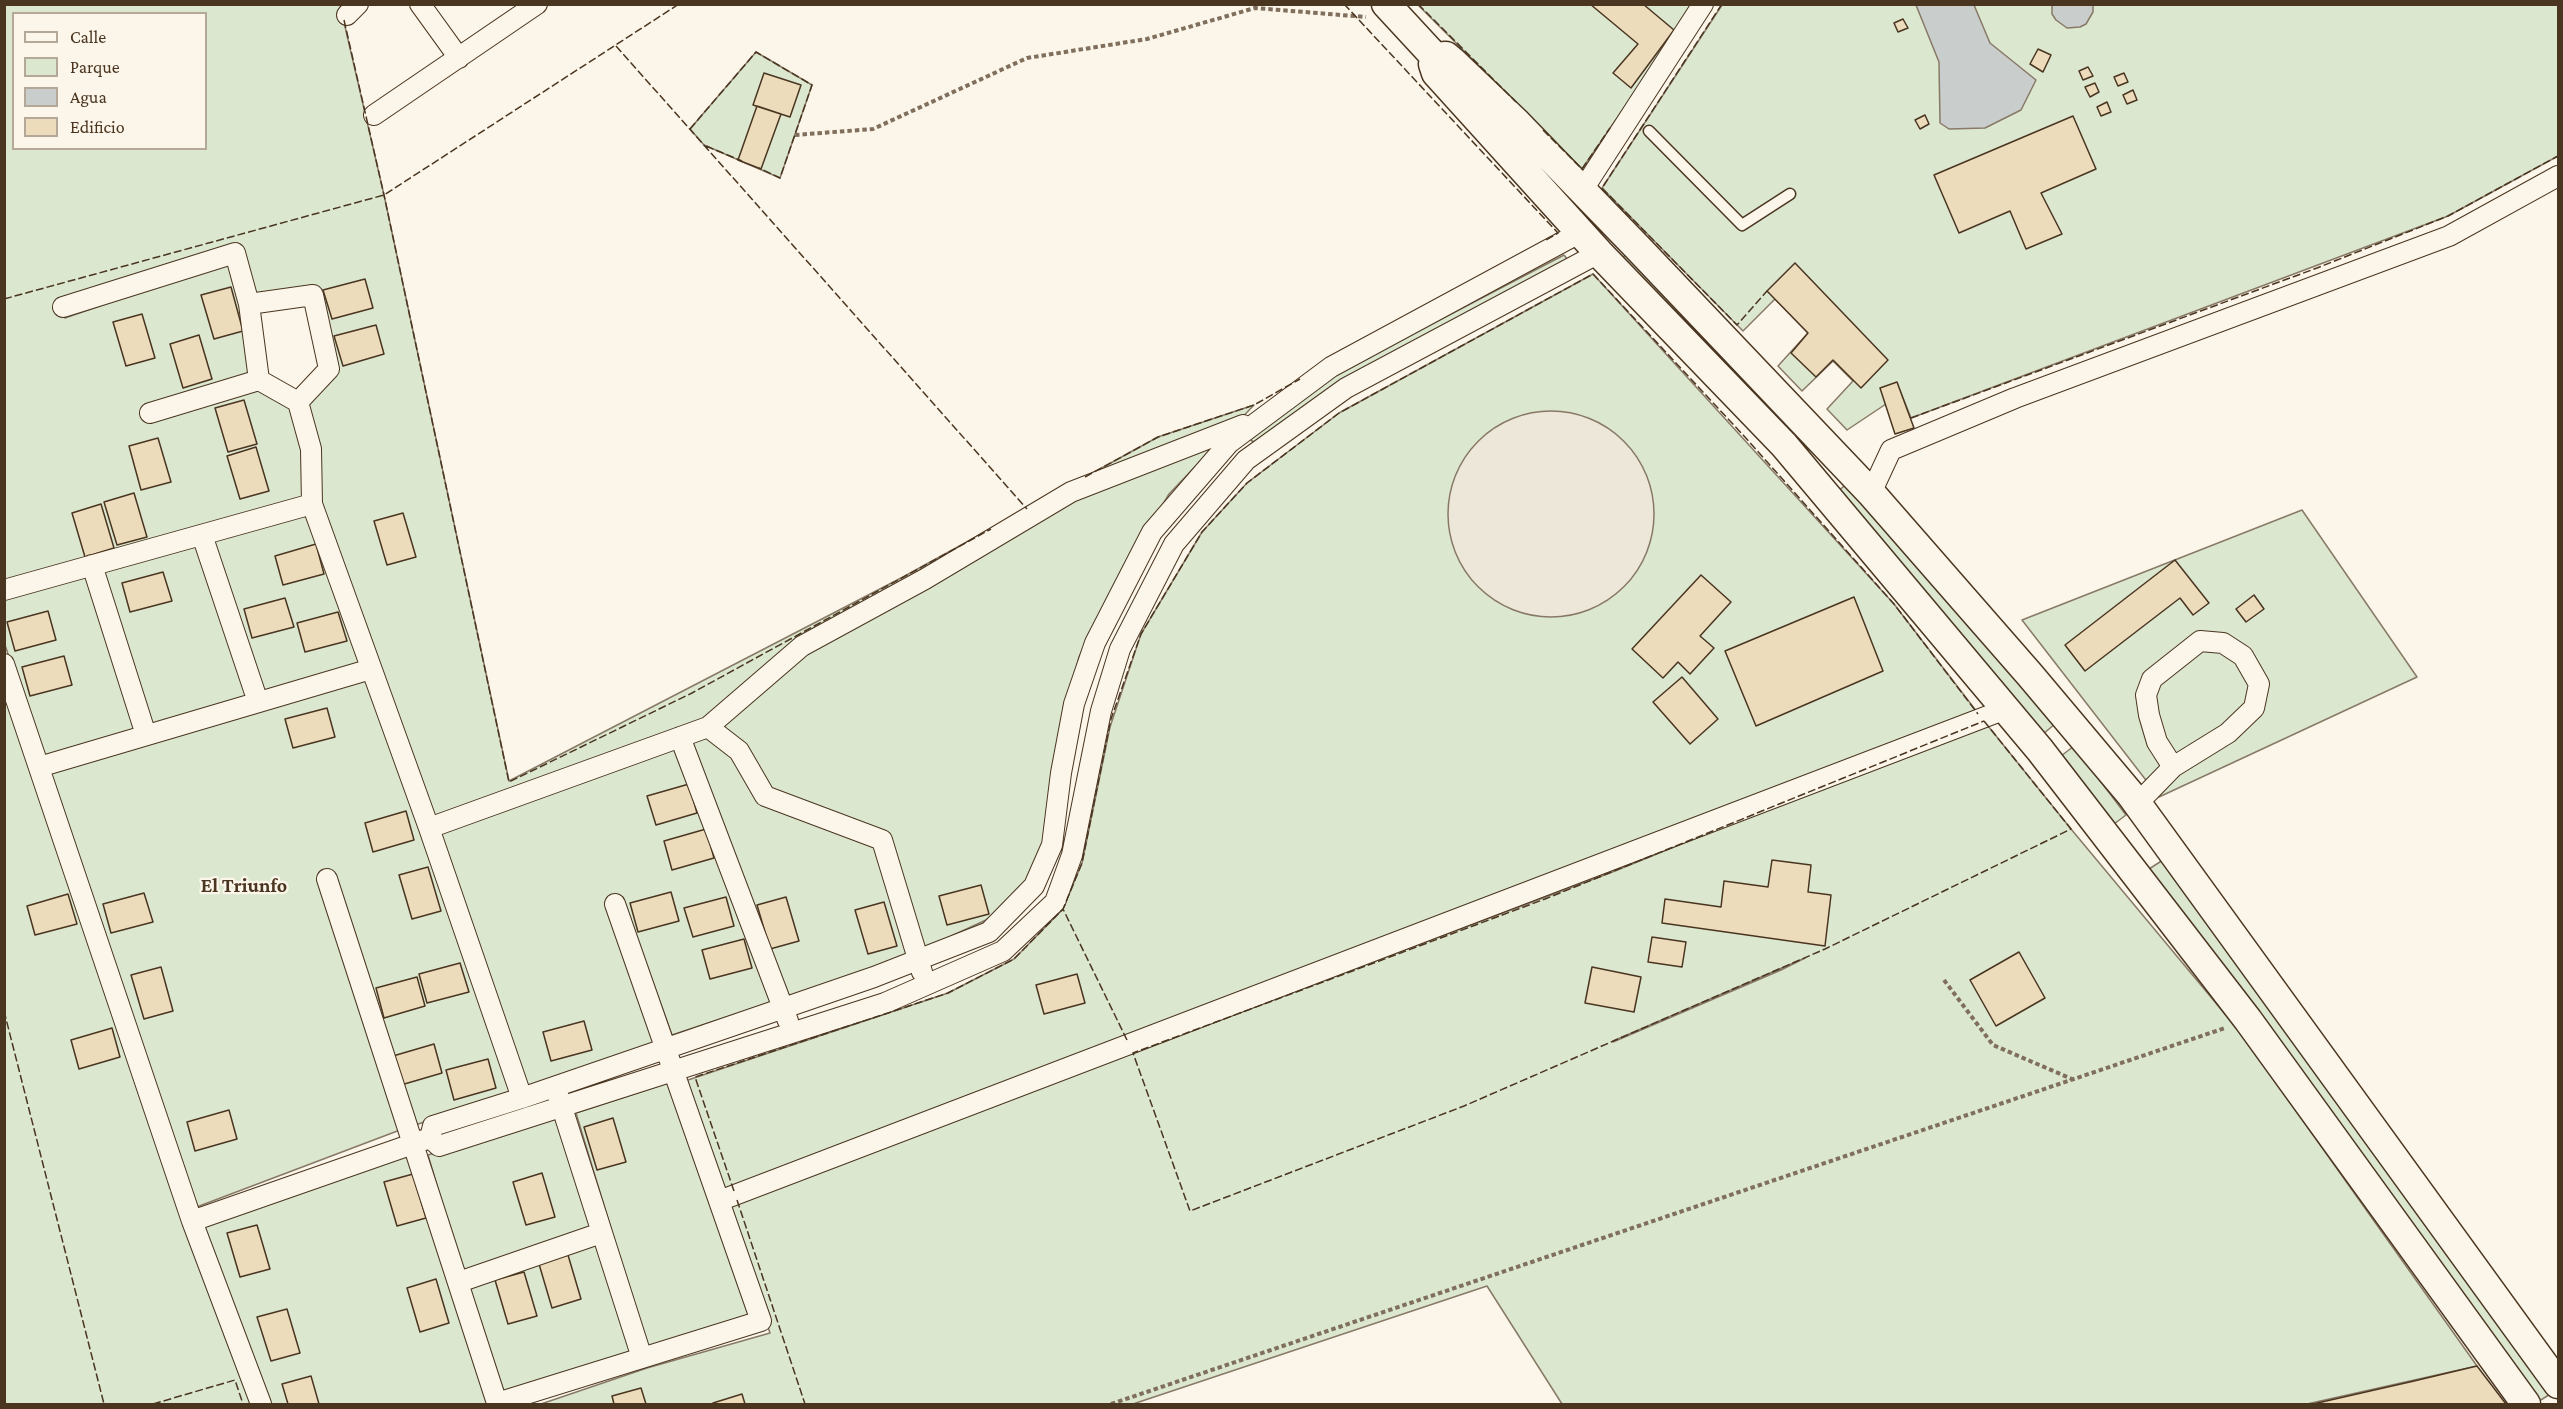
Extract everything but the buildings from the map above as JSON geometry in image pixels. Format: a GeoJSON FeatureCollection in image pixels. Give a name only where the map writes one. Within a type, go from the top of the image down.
{"type":"FeatureCollection","features":[{"type":"Feature","properties":{"kind":"main road"},"geometry":{"type":"LineString","coordinates":[[1387,5],[1435,57]]}},
{"type":"Feature","properties":{"kind":"main road"},"geometry":{"type":"LineString","coordinates":[[1435,57],[1446,56],[1517,123],[1871,493],[2030,675],[2138,804],[2559,1384]]}},
{"type":"Feature","properties":{"kind":"main road"},"geometry":{"type":"LineString","coordinates":[[1435,57],[1433,64],[1436,73],[1599,253],[1784,445],[2040,750],[2248,1020],[2526,1404]]}},
{"type":"Feature","properties":{"kind":"street"},"geometry":{"type":"LineString","coordinates":[[420,4],[459,57]]}},
{"type":"Feature","properties":{"kind":"street"},"geometry":{"type":"LineString","coordinates":[[374,115],[537,4]]}},
{"type":"Feature","properties":{"kind":"street"},"geometry":{"type":"LineString","coordinates":[[1582,191],[1702,4]]}},
{"type":"Feature","properties":{"kind":"street"},"geometry":{"type":"LineString","coordinates":[[1871,493],[1891,450],[2015,398],[2449,236],[2559,176]]}},
{"type":"Feature","properties":{"kind":"street"},"geometry":{"type":"LineString","coordinates":[[421,1141],[439,1146],[666,1049],[918,962],[989,932],[1034,886],[1052,845],[1061,773],[1074,704],[1095,643],[1152,532],[1229,443],[1331,367],[1581,232]]}},
{"type":"Feature","properties":{"kind":"street"},"geometry":{"type":"LineString","coordinates":[[63,307],[235,253],[249,304],[259,380]]}},
{"type":"Feature","properties":{"kind":"street"},"geometry":{"type":"LineString","coordinates":[[192,1221],[421,1141],[432,1126],[522,1098],[558,1096],[673,1071],[885,1003],[1003,951],[1055,902],[1072,855],[1101,711],[1120,649],[1174,544],[1246,460],[1346,388],[1599,253]]}},
{"type":"Feature","properties":{"kind":"street"},"geometry":{"type":"LineString","coordinates":[[249,304],[313,295],[329,369],[298,402]]}},
{"type":"Feature","properties":{"kind":"street"},"geometry":{"type":"LineString","coordinates":[[150,413],[259,380],[298,402],[311,449],[312,504],[429,828],[522,1098]]}},
{"type":"Feature","properties":{"kind":"street"},"geometry":{"type":"LineString","coordinates":[[429,828],[708,727],[802,646],[925,579],[1071,492],[1260,419]]}},
{"type":"Feature","properties":{"kind":"street"},"geometry":{"type":"LineString","coordinates":[[4,590],[312,504]]}},
{"type":"Feature","properties":{"kind":"street"},"geometry":{"type":"LineString","coordinates":[[202,535],[258,702]]}},
{"type":"Feature","properties":{"kind":"street"},"geometry":{"type":"LineString","coordinates":[[92,565],[146,735]]}},
{"type":"Feature","properties":{"kind":"street"},"geometry":{"type":"LineString","coordinates":[[2138,804],[2173,767],[2228,733],[2254,708],[2259,684],[2243,656],[2223,643],[2200,641],[2152,679],[2146,695],[2149,715],[2157,742],[2173,767]]}},
{"type":"Feature","properties":{"kind":"street"},"geometry":{"type":"LineString","coordinates":[[4,664],[192,1221],[261,1404]]}},
{"type":"Feature","properties":{"kind":"street"},"geometry":{"type":"LineString","coordinates":[[39,767],[371,669]]}},
{"type":"Feature","properties":{"kind":"street"},"geometry":{"type":"LineString","coordinates":[[719,1202],[2006,709]]}},
{"type":"Feature","properties":{"kind":"street"},"geometry":{"type":"LineString","coordinates":[[708,727],[739,751],[765,796],[882,840],[918,962],[927,984]]}},
{"type":"Feature","properties":{"kind":"street"},"geometry":{"type":"LineString","coordinates":[[680,737],[792,1033]]}},
{"type":"Feature","properties":{"kind":"street"},"geometry":{"type":"LineString","coordinates":[[327,879],[421,1141],[459,1282],[497,1403],[761,1321],[615,904]]}},
{"type":"Feature","properties":{"kind":"street"},"geometry":{"type":"LineString","coordinates":[[558,1096],[642,1358]]}},
{"type":"Feature","properties":{"kind":"street"},"geometry":{"type":"LineString","coordinates":[[459,1282],[601,1233]]}},
{"type":"Feature","properties":{"kind":"lane"},"geometry":{"type":"LineString","coordinates":[[1649,131],[1742,225],[1790,194]]}},
{"type":"Feature","properties":{"kind":"path"},"geometry":{"type":"LineString","coordinates":[[795,135],[873,129],[1027,58],[1147,39],[1255,8],[1374,17],[1387,5]]}},
{"type":"Feature","properties":{"kind":"path"},"geometry":{"type":"LineString","coordinates":[[1944,980],[1993,1045],[2072,1080]]}},
{"type":"Feature","properties":{"kind":"path"},"geometry":{"type":"LineString","coordinates":[[1110,1404],[2248,1020]]}},
{"type":"Feature","properties":{"kind":"green space"},"geometry":{"type":"Polygon","coordinates":[[[5,5],[340,5],[384,195],[509,781],[903,577],[1158,437],[1254,405],[1169,494],[1100,612],[1079,657],[1066,708],[1038,863],[1018,893],[986,920],[921,950],[886,837],[768,793],[710,721],[433,821],[319,504],[304,404],[333,371],[316,289],[254,300],[239,250],[59,303],[65,318],[233,260],[259,386],[292,406],[305,453],[305,499],[5,584],[5,5]]]}},
{"type":"Feature","properties":{"kind":"green space"},"geometry":{"type":"Polygon","coordinates":[[[1418,5],[1695,5],[1582,169],[1418,5]]]}},
{"type":"Feature","properties":{"kind":"green space"},"geometry":{"type":"Polygon","coordinates":[[[1722,5],[2558,5],[2558,156],[2448,216],[1911,418],[1897,383],[1886,404],[1847,430],[1827,409],[1853,381],[1833,361],[1802,391],[1778,366],[1808,333],[1775,299],[1743,331],[1602,188],[1722,5]]]}},
{"type":"Feature","properties":{"kind":"green space"},"geometry":{"type":"Polygon","coordinates":[[[756,52],[812,85],[780,178],[704,145],[690,129],[756,52]]]}},
{"type":"Feature","properties":{"kind":"green space"},"geometry":{"type":"Polygon","coordinates":[[[1630,251],[1815,444],[1805,452],[1621,259],[1630,251]]]}},
{"type":"Feature","properties":{"kind":"green space"},"geometry":{"type":"Polygon","coordinates":[[[1564,255],[1568,260],[1257,444],[1249,439],[1332,376],[1564,255]]]}},
{"type":"Feature","properties":{"kind":"green space"},"geometry":{"type":"Polygon","coordinates":[[[1593,274],[1894,604],[2071,829],[2240,1032],[2477,1366],[2307,1404],[1562,1404],[1487,1286],[1133,1404],[541,1404],[647,1368],[770,1333],[685,1081],[948,993],[1014,959],[1063,909],[1082,863],[1110,727],[1141,634],[1202,532],[1247,483],[1339,413],[1593,274]],[[1718,829],[1279,997],[1615,871],[1718,829]],[[1805,958],[1613,1041],[1613,1042],[1781,970],[1805,958]]]}},
{"type":"Feature","properties":{"kind":"green space"},"geometry":{"type":"Polygon","coordinates":[[[1848,483],[2055,724],[2043,734],[1838,491],[1848,483]]]}},
{"type":"Feature","properties":{"kind":"green space"},"geometry":{"type":"Polygon","coordinates":[[[2302,510],[2417,677],[2159,797],[2022,620],[2302,510]]]}},
{"type":"Feature","properties":{"kind":"green space"},"geometry":{"type":"Polygon","coordinates":[[[307,511],[513,1093],[400,1130],[194,1208],[5,645],[4,595],[307,511]]]}},
{"type":"Feature","properties":{"kind":"green space"},"geometry":{"type":"Polygon","coordinates":[[[4,674],[256,1404],[5,1404],[4,674]]]}},
{"type":"Feature","properties":{"kind":"green space"},"geometry":{"type":"Polygon","coordinates":[[[708,733],[735,756],[762,802],[876,846],[912,954],[785,999],[686,740],[708,733]]]}},
{"type":"Feature","properties":{"kind":"green space"},"geometry":{"type":"Polygon","coordinates":[[[676,743],[775,1001],[672,1035],[622,897],[661,1042],[525,1090],[437,832],[676,743]]]}},
{"type":"Feature","properties":{"kind":"green space"},"geometry":{"type":"Polygon","coordinates":[[[2074,746],[2126,815],[2114,824],[2061,756],[2074,746]]]}},
{"type":"Feature","properties":{"kind":"green space"},"geometry":{"type":"Polygon","coordinates":[[[2163,860],[2552,1393],[2536,1403],[2149,869],[2163,860]]]}},
{"type":"Feature","properties":{"kind":"green space"},"geometry":{"type":"Polygon","coordinates":[[[674,1081],[760,1326],[649,1354],[576,1113],[674,1081]]]}},
{"type":"Feature","properties":{"kind":"green space"},"geometry":{"type":"Polygon","coordinates":[[[556,1113],[596,1229],[463,1274],[428,1155],[556,1113]]]}},
{"type":"Feature","properties":{"kind":"green space"},"geometry":{"type":"Polygon","coordinates":[[[410,1151],[495,1404],[268,1404],[199,1224],[410,1151]]]}},
{"type":"Feature","properties":{"kind":"green space"},"geometry":{"type":"Polygon","coordinates":[[[598,1239],[638,1359],[508,1404],[468,1285],[598,1239]]]}},
{"type":"Feature","properties":{"kind":"shaded area"},"geometry":{"type":"Polygon","coordinates":[[[1561,411],[1591,418],[1617,434],[1631,448],[1647,474],[1653,494],[1653,534],[1647,554],[1631,580],[1617,594],[1591,610],[1571,616],[1541,617],[1511,610],[1485,594],[1471,580],[1455,554],[1449,534],[1448,504],[1455,474],[1471,448],[1485,434],[1511,418],[1531,412],[1561,411]]]}},
{"type":"Feature","properties":{"kind":"water"},"geometry":{"type":"Polygon","coordinates":[[[1916,5],[1974,5],[1990,43],[2036,80],[2021,110],[1985,128],[1949,129],[1940,123],[1939,62],[1916,5]]]}},
{"type":"Feature","properties":{"kind":"water"},"geometry":{"type":"Polygon","coordinates":[[[2052,5],[2093,5],[2093,12],[2086,24],[2067,28],[2052,14],[2052,5]]]}},
{"type":"Feature","properties":{"kind":"fence"},"geometry":{"type":"LineString","coordinates":[[4,299],[384,195],[679,4]]}},
{"type":"Feature","properties":{"kind":"fence"},"geometry":{"type":"LineString","coordinates":[[1344,4],[1558,233],[1546,240]]}},
{"type":"Feature","properties":{"kind":"fence"},"geometry":{"type":"LineString","coordinates":[[1418,4],[1516,102]]}},
{"type":"Feature","properties":{"kind":"fence"},"geometry":{"type":"LineString","coordinates":[[1722,4],[1602,188],[1737,325],[1767,291]]}},
{"type":"Feature","properties":{"kind":"fence"},"geometry":{"type":"LineString","coordinates":[[344,20],[384,195],[509,782],[692,693],[991,529]]}},
{"type":"Feature","properties":{"kind":"fence"},"geometry":{"type":"LineString","coordinates":[[616,46],[1027,509]]}},
{"type":"Feature","properties":{"kind":"fence"},"geometry":{"type":"LineString","coordinates":[[690,129],[756,52],[812,85],[780,178],[759,168]]}},
{"type":"Feature","properties":{"kind":"fence"},"geometry":{"type":"LineString","coordinates":[[1543,130],[1582,169],[1610,128]]}},
{"type":"Feature","properties":{"kind":"fence"},"geometry":{"type":"LineString","coordinates":[[706,146],[742,161]]}},
{"type":"Feature","properties":{"kind":"fence"},"geometry":{"type":"LineString","coordinates":[[1911,418],[2317,268],[2448,216],[2558,156]]}},
{"type":"Feature","properties":{"kind":"fence"},"geometry":{"type":"LineString","coordinates":[[1127,1040],[1063,909],[1082,863],[1111,719],[1141,634],[1202,532],[1247,483],[1339,413],[1593,274],[1744,436],[1894,604],[1978,714]]}},
{"type":"Feature","properties":{"kind":"fence"},"geometry":{"type":"LineString","coordinates":[[1085,477],[1158,437],[1254,405],[1300,379]]}},
{"type":"Feature","properties":{"kind":"fence"},"geometry":{"type":"LineString","coordinates":[[1984,721],[2071,829],[1825,949],[1464,1106],[1190,1211],[1133,1053],[1545,899],[1984,721]]}},
{"type":"Feature","properties":{"kind":"fence"},"geometry":{"type":"LineString","coordinates":[[734,1191],[695,1077],[948,993],[1014,959],[1063,909]]}},
{"type":"Feature","properties":{"kind":"fence"},"geometry":{"type":"LineString","coordinates":[[4,1011],[104,1404]]}},
{"type":"Feature","properties":{"kind":"fence"},"geometry":{"type":"LineString","coordinates":[[737,1200],[805,1404]]}},
{"type":"Feature","properties":{"kind":"fence"},"geometry":{"type":"LineString","coordinates":[[153,1404],[235,1380],[243,1404]]}},
{"type":"Feature","properties":{"kind":"district","name":"El Triunfo"},"geometry":{"type":"Point","coordinates":[244,886]}}]}
